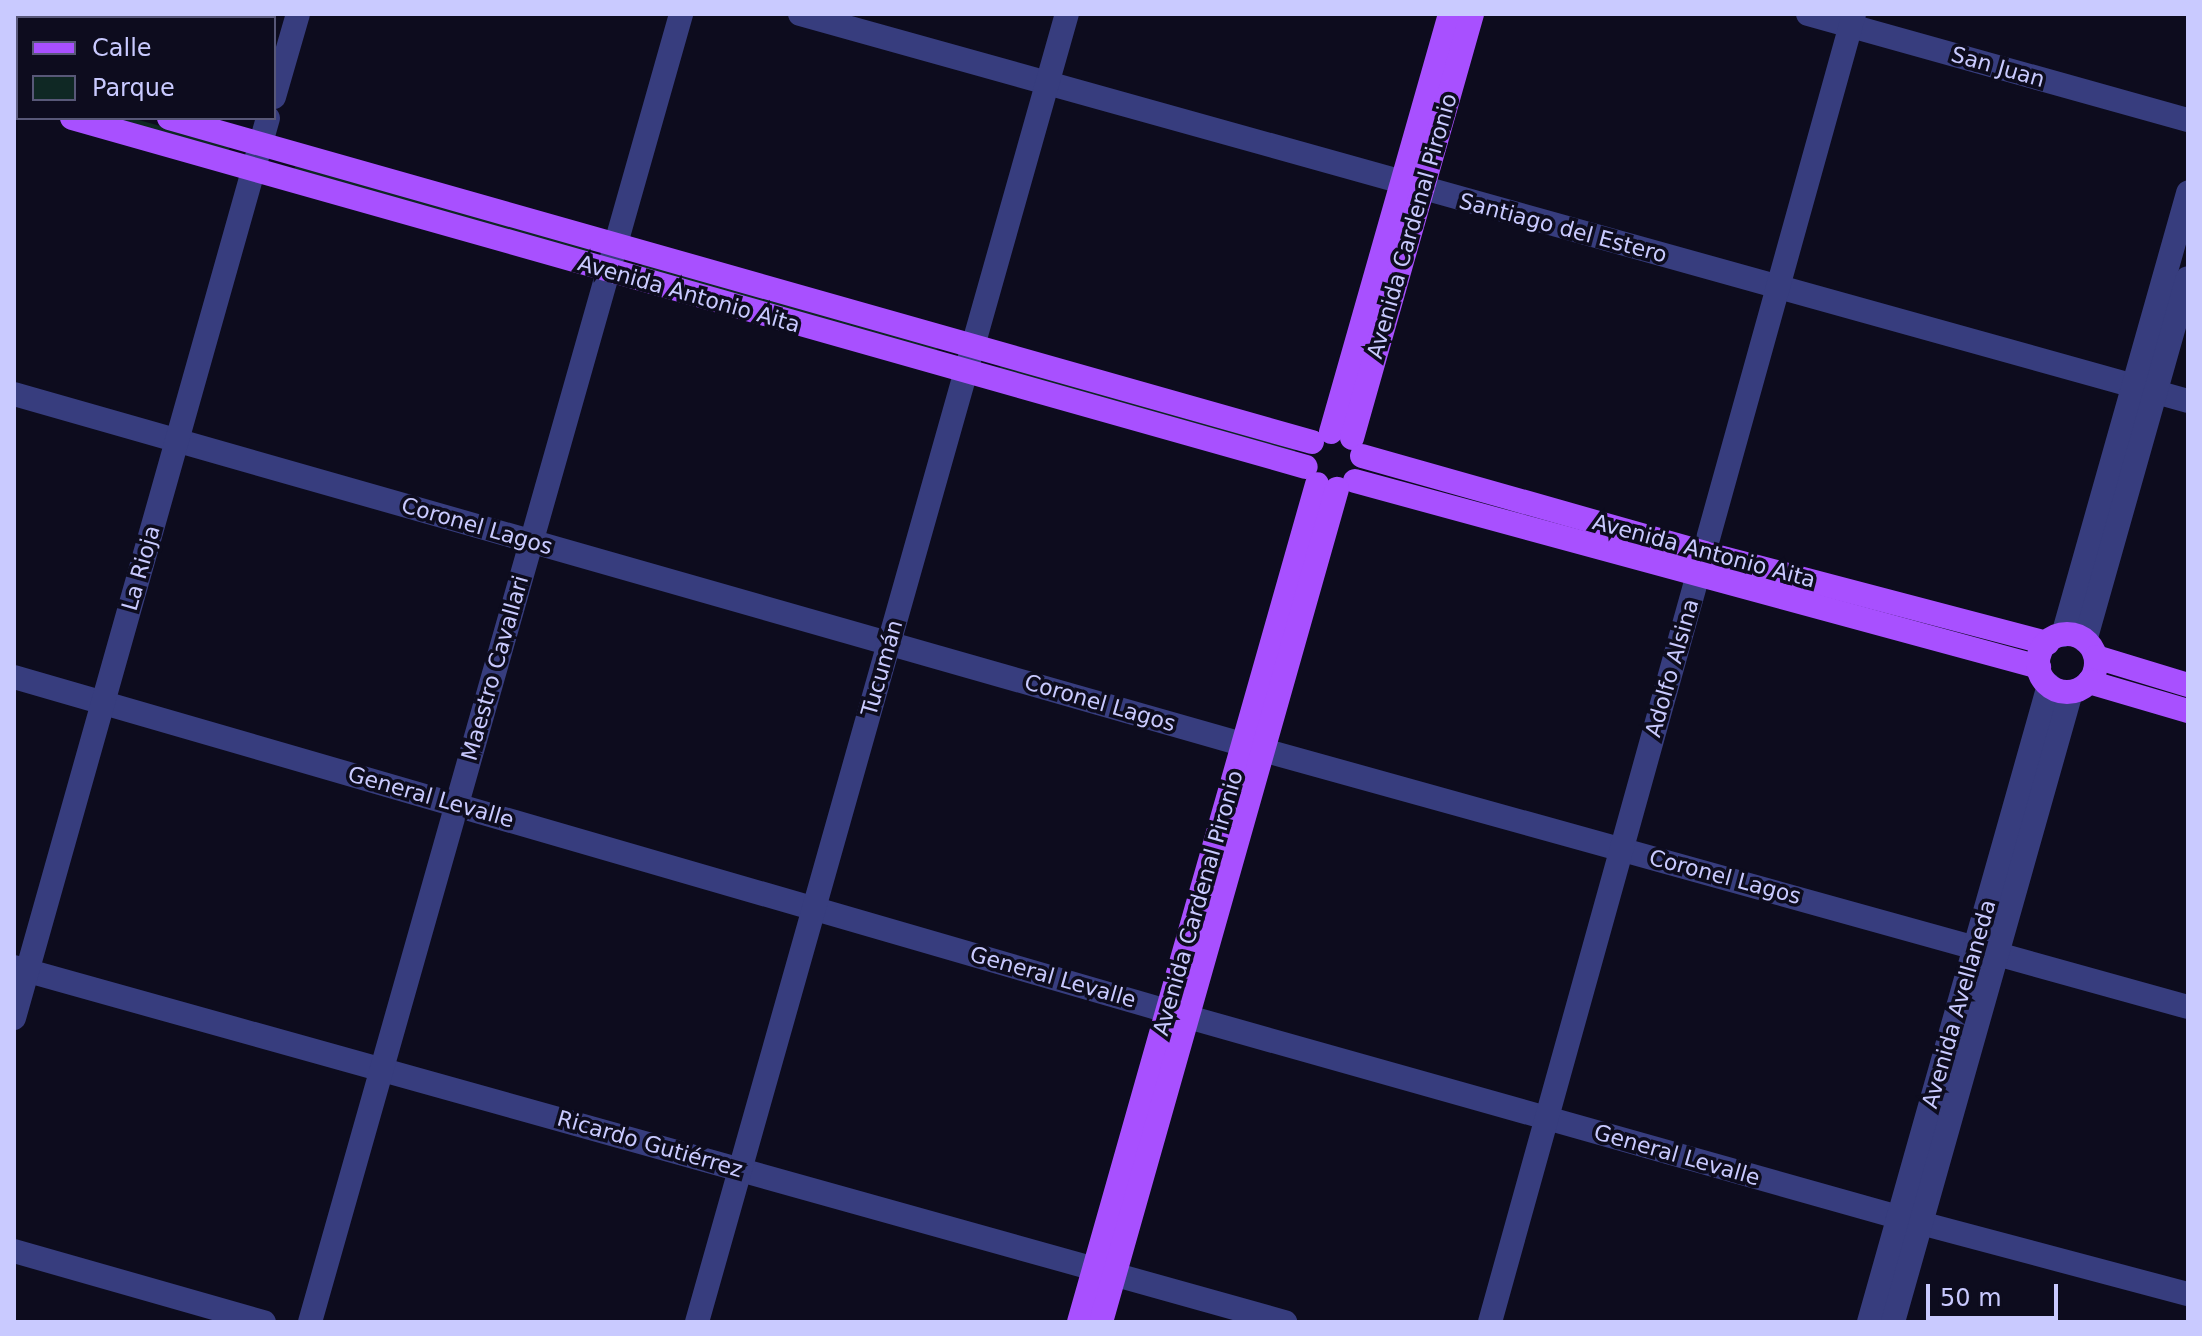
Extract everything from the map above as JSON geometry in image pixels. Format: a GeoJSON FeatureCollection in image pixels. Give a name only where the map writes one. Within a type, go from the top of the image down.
{"type":"FeatureCollection","features":[{"type":"Feature","properties":{"kind":"main road","name":"Avenida Cardenal Pironio"},"geometry":{"type":"LineString","coordinates":[[1412,187],[1450,14]]}},
{"type":"Feature","properties":{"kind":"main road","name":"Avenida Cardenal Pironio"},"geometry":{"type":"LineString","coordinates":[[1339,442],[1412,187],[1472,14]]}},
{"type":"Feature","properties":{"kind":"main road","name":"Avenida Antonio Aita"},"geometry":{"type":"LineString","coordinates":[[79,120],[966,371],[1329,480],[1697,577],[2062,681],[2188,711]]}},
{"type":"Feature","properties":{"kind":"main road","name":"Avenida Antonio Aita"},"geometry":{"type":"LineString","coordinates":[[176,120],[973,346],[1339,442],[1704,553],[2073,644],[2188,685]]}},
{"type":"Feature","properties":{"kind":"main road"},"geometry":{"type":"LineString","coordinates":[[1339,442],[1361,471],[1329,480],[1305,455],[1339,442]]}},
{"type":"Feature","properties":{"kind":"main road","name":"Avenida Cardenal Pironio"},"geometry":{"type":"LineString","coordinates":[[1079,1322],[1104,1272],[1329,480]]}},
{"type":"Feature","properties":{"kind":"main road"},"geometry":{"type":"LineString","coordinates":[[2073,644],[2096,668],[2062,681],[2041,653],[2073,644]]}},
{"type":"Feature","properties":{"kind":"main road","name":"Avenida Cardenal Pironio"},"geometry":{"type":"LineString","coordinates":[[1101,1322],[1104,1272]]}},
{"type":"Feature","properties":{"kind":"street"},"geometry":{"type":"LineString","coordinates":[[276,90],[298,14]]}},
{"type":"Feature","properties":{"kind":"street","name":"Maestro Cavallari"},"geometry":{"type":"LineString","coordinates":[[310,1322],[681,14]]}},
{"type":"Feature","properties":{"kind":"street","name":"Santiago del Estero"},"geometry":{"type":"LineString","coordinates":[[800,14],[2188,401]]}},
{"type":"Feature","properties":{"kind":"street","name":"Tucumán"},"geometry":{"type":"LineString","coordinates":[[697,1322],[1067,14]]}},
{"type":"Feature","properties":{"kind":"street","name":"San Juan"},"geometry":{"type":"LineString","coordinates":[[1808,14],[1852,20],[2188,120]]}},
{"type":"Feature","properties":{"kind":"street","name":"Adolfo Alsina"},"geometry":{"type":"LineString","coordinates":[[1490,1322],[1852,20]]}},
{"type":"Feature","properties":{"kind":"street","name":"La Rioja"},"geometry":{"type":"LineString","coordinates":[[14,1018],[21,968],[103,702],[267,120]]}},
{"type":"Feature","properties":{"kind":"street"},"geometry":{"type":"LineString","coordinates":[[2073,644],[2145,389],[2188,192]]}},
{"type":"Feature","properties":{"kind":"street"},"geometry":{"type":"LineString","coordinates":[[2145,389],[2188,278]]}},
{"type":"Feature","properties":{"kind":"street","name":"Coronel Lagos"},"geometry":{"type":"LineString","coordinates":[[14,394],[1253,747],[2188,1007]]}},
{"type":"Feature","properties":{"kind":"street","name":"General Levalle"},"geometry":{"type":"LineString","coordinates":[[14,677],[1547,1119],[2188,1294]]}},
{"type":"Feature","properties":{"kind":"street","name":"Avenida Avellaneda"},"geometry":{"type":"LineString","coordinates":[[1893,1322],[1922,1223],[1987,949],[2062,681]]}},
{"type":"Feature","properties":{"kind":"street","name":"Avenida Avellaneda"},"geometry":{"type":"LineString","coordinates":[[1869,1322],[1898,1217],[1987,949]]}},
{"type":"Feature","properties":{"kind":"street","name":"Ricardo Gutiérrez"},"geometry":{"type":"LineString","coordinates":[[21,968],[1285,1322]]}},
{"type":"Feature","properties":{"kind":"street"},"geometry":{"type":"LineString","coordinates":[[14,1251],[264,1322]]}},
{"type":"Feature","properties":{"kind":"green space"},"geometry":{"type":"Polygon","coordinates":[[[105,120],[139,120],[230,146],[228,155],[105,120]]]}},
{"type":"Feature","properties":{"kind":"green space"},"geometry":{"type":"Polygon","coordinates":[[[296,164],[591,248],[589,257],[293,173],[296,164]]]}},
{"type":"Feature","properties":{"kind":"green space"},"geometry":{"type":"Polygon","coordinates":[[[643,261],[938,345],[936,354],[641,270],[643,261]]]}},
{"type":"Feature","properties":{"kind":"green space"},"geometry":{"type":"Polygon","coordinates":[[[1001,363],[1296,447],[1294,456],[998,372],[1001,363]]]}}]}
